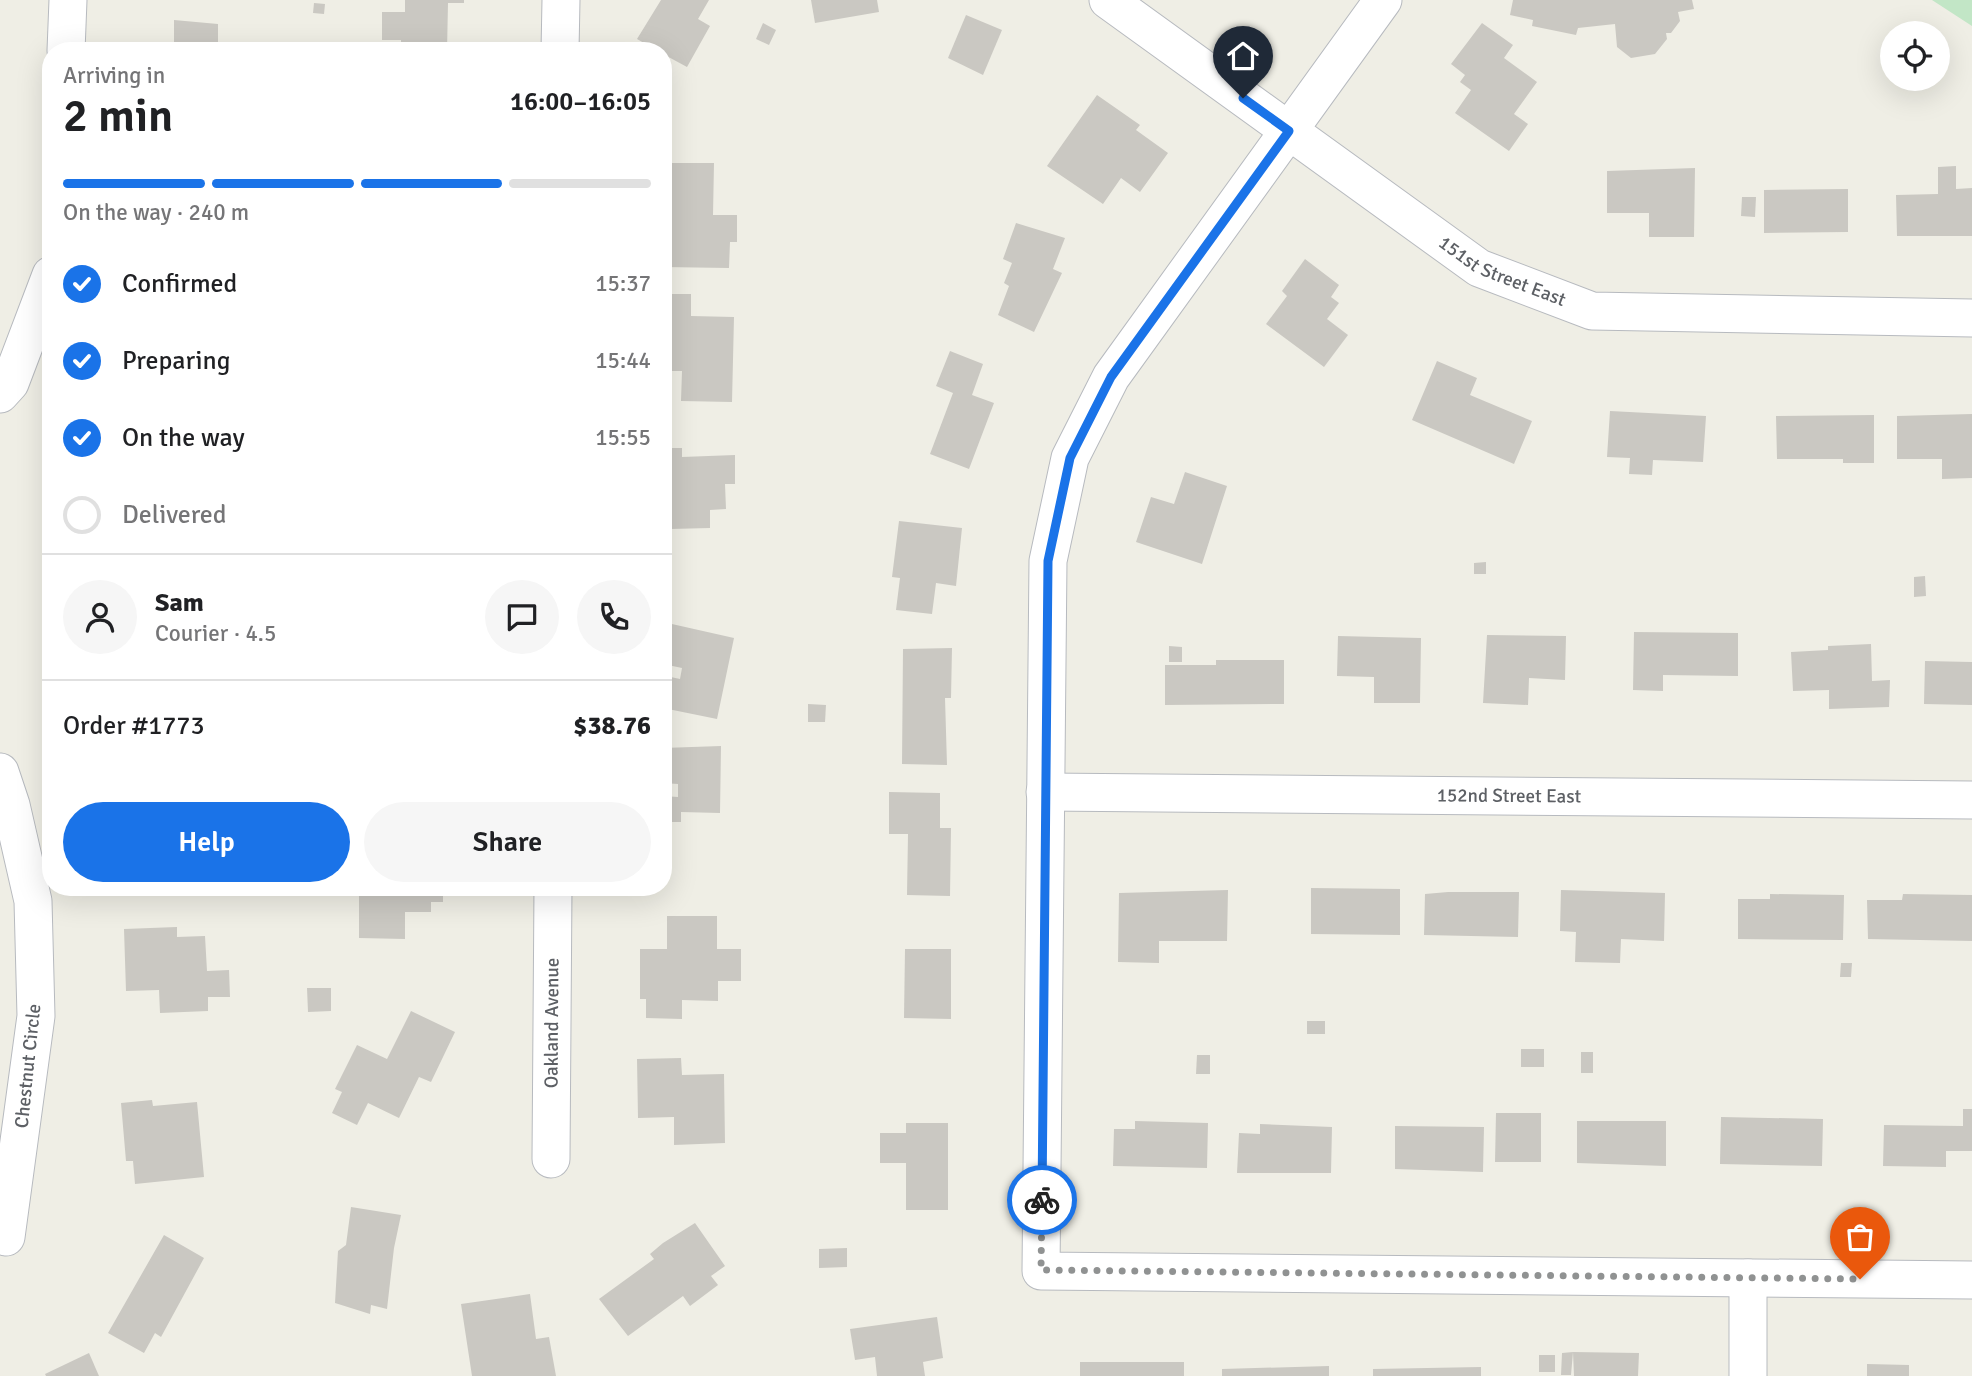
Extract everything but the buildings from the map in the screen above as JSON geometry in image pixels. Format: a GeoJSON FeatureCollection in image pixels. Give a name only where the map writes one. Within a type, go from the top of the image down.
{"type":"FeatureCollection","features":[{"type":"Feature","properties":{"kind":"street"},"geometry":{"type":"LineString","coordinates":[[66,42],[68,0]]}},
{"type":"Feature","properties":{"kind":"street"},"geometry":{"type":"LineString","coordinates":[[560,42],[561,0]]}},
{"type":"Feature","properties":{"kind":"street","name":"151st Street East"},"geometry":{"type":"LineString","coordinates":[[1108,0],[1479,268],[1592,311],[1972,318]]}},
{"type":"Feature","properties":{"kind":"street"},"geometry":{"type":"LineString","coordinates":[[1383,0],[1111,377],[1070,458],[1048,561],[1041,1270],[1972,1279]]}},
{"type":"Feature","properties":{"kind":"street"},"geometry":{"type":"LineString","coordinates":[[0,394],[10,383],[42,299]]}},
{"type":"Feature","properties":{"kind":"street","name":"Chestnut Circle"},"geometry":{"type":"LineString","coordinates":[[0,772],[11,805],[33,901],[36,1016],[6,1237]]}},
{"type":"Feature","properties":{"kind":"street","name":"152nd Street East"},"geometry":{"type":"LineString","coordinates":[[1045,792],[1972,800]]}},
{"type":"Feature","properties":{"kind":"street","name":"Oakland Avenue"},"geometry":{"type":"LineString","coordinates":[[551,1159],[553,896]]}},
{"type":"Feature","properties":{"kind":"street"},"geometry":{"type":"LineString","coordinates":[[1748,1278],[1748,1376]]}},
{"type":"Feature","properties":{"kind":"green space"},"geometry":{"type":"Polygon","coordinates":[[[1932,0],[1972,0],[1972,26],[1932,0]]]}},
{"type":"Feature","properties":{"kind":"way so far"},"geometry":{"type":"LineString","coordinates":[[1042,1200],[1041,1270],[1860,1279]]}},
{"type":"Feature","properties":{"kind":"route"},"geometry":{"type":"LineString","coordinates":[[1042,1200],[1048,561],[1070,458],[1111,377],[1289,131],[1243,98]]}}]}
